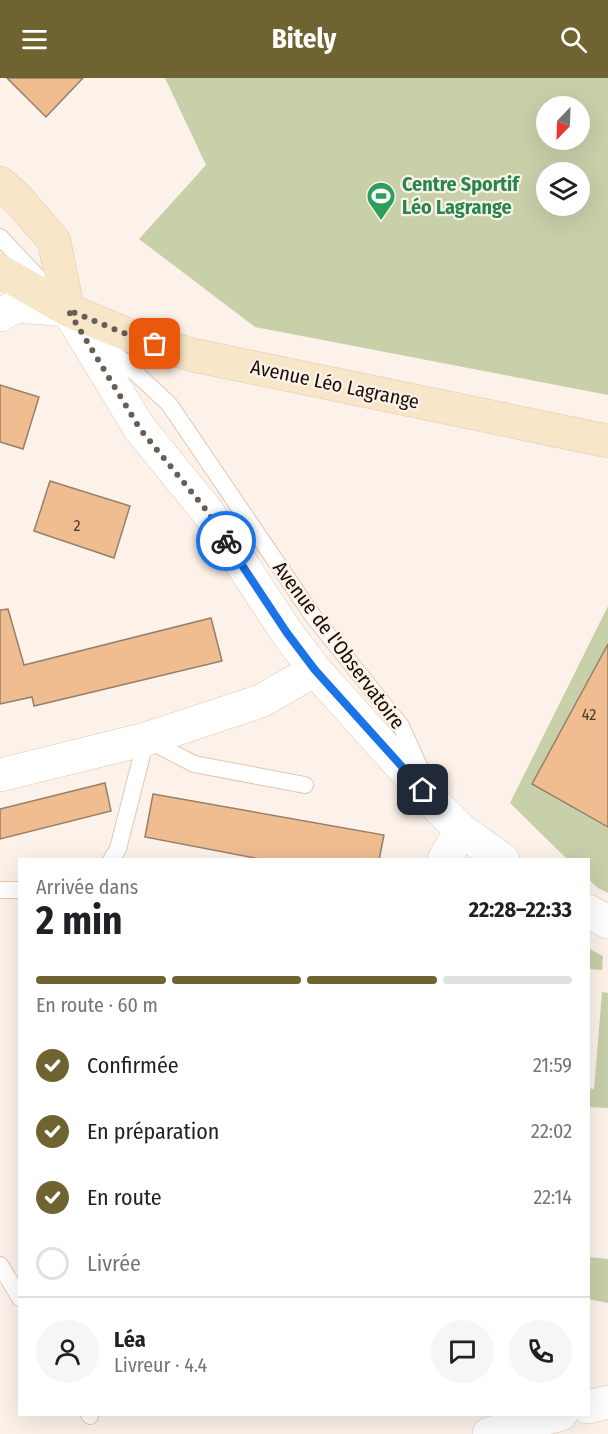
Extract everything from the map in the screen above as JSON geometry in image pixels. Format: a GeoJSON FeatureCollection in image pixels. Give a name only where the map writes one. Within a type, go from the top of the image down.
{"type":"FeatureCollection","features":[{"type":"Feature","properties":{"kind":"main road"},"geometry":{"type":"LineString","coordinates":[[0,183],[18,199],[54,241],[68,310]]}},
{"type":"Feature","properties":{"kind":"main road","name":"Avenue Léo Lagrange"},"geometry":{"type":"LineString","coordinates":[[0,271],[68,310],[136,338],[193,355],[608,441]]}},
{"type":"Feature","properties":{"kind":"street"},"geometry":{"type":"LineString","coordinates":[[0,315],[16,306],[68,310]]}},
{"type":"Feature","properties":{"kind":"street","name":"Avenue de l'Observatoire"},"geometry":{"type":"LineString","coordinates":[[68,310],[140,429],[207,511],[287,633],[315,670],[437,806],[461,830],[500,858]]}},
{"type":"Feature","properties":{"kind":"street"},"geometry":{"type":"LineString","coordinates":[[0,775],[146,739],[261,701],[315,670]]}},
{"type":"Feature","properties":{"kind":"street"},"geometry":{"type":"LineString","coordinates":[[445,858],[461,830]]}},
{"type":"Feature","properties":{"kind":"street"},"geometry":{"type":"LineString","coordinates":[[590,912],[608,922]]}},
{"type":"Feature","properties":{"kind":"street"},"geometry":{"type":"LineString","coordinates":[[590,1406],[608,1402]]}},
{"type":"Feature","properties":{"kind":"street"},"geometry":{"type":"LineString","coordinates":[[481,1416],[487,1434],[554,1416]]}},
{"type":"Feature","properties":{"kind":"lane"},"geometry":{"type":"LineString","coordinates":[[0,237],[68,310]]}},
{"type":"Feature","properties":{"kind":"lane","name":"Avenue de l'Observatoire"},"geometry":{"type":"LineString","coordinates":[[68,310],[169,404],[313,616],[401,726],[437,806]]}},
{"type":"Feature","properties":{"kind":"lane"},"geometry":{"type":"LineString","coordinates":[[112,858],[118,849],[126,823],[146,739],[194,764],[305,785]]}},
{"type":"Feature","properties":{"kind":"lane"},"geometry":{"type":"LineString","coordinates":[[0,890],[18,890]]}},
{"type":"Feature","properties":{"kind":"lane"},"geometry":{"type":"LineString","coordinates":[[0,1265],[18,1295]]}},
{"type":"Feature","properties":{"kind":"green space","name":"Centre Sportif Léo Lagrange"},"geometry":{"type":"Polygon","coordinates":[[[165,78],[608,78],[608,395],[255,327],[139,239],[206,165],[165,78]]]}},
{"type":"Feature","properties":{"kind":"green space"},"geometry":{"type":"Polygon","coordinates":[[[608,606],[608,893],[590,881],[590,858],[566,858],[510,803],[608,606]]]}},
{"type":"Feature","properties":{"kind":"green space"},"geometry":{"type":"Polygon","coordinates":[[[590,949],[603,956],[602,970],[590,969],[590,949]]]}},
{"type":"Feature","properties":{"kind":"green space"},"geometry":{"type":"Polygon","coordinates":[[[602,992],[608,993],[608,1108],[590,1107],[590,1088],[594,1089],[602,992]]]}},
{"type":"Feature","properties":{"kind":"green space"},"geometry":{"type":"Polygon","coordinates":[[[590,1257],[608,1259],[608,1303],[590,1299],[590,1257]]]}},
{"type":"Feature","properties":{"kind":"building"},"geometry":{"type":"Polygon","coordinates":[[[7,78],[83,78],[46,117],[7,78]]]}},
{"type":"Feature","properties":{"kind":"building"},"geometry":{"type":"Polygon","coordinates":[[[0,385],[39,397],[23,449],[0,442],[0,385]]]}},
{"type":"Feature","properties":{"kind":"building"},"geometry":{"type":"Polygon","coordinates":[[[50,481],[130,506],[114,558],[34,531],[50,481]]]}},
{"type":"Feature","properties":{"kind":"building"},"geometry":{"type":"Polygon","coordinates":[[[8,609],[24,665],[211,618],[222,661],[34,706],[32,697],[0,704],[0,610],[8,609]]]}},
{"type":"Feature","properties":{"kind":"building"},"geometry":{"type":"Polygon","coordinates":[[[608,644],[608,827],[532,784],[608,644]]]}},
{"type":"Feature","properties":{"kind":"building"},"geometry":{"type":"Polygon","coordinates":[[[105,783],[111,811],[0,839],[0,809],[105,783]]]}},
{"type":"Feature","properties":{"kind":"building"},"geometry":{"type":"Polygon","coordinates":[[[153,794],[384,835],[379,858],[255,858],[145,837],[153,794]]]}},
{"type":"Feature","properties":{"kind":"way so far"},"geometry":{"type":"LineString","coordinates":[[155,344],[68,310],[140,429],[207,511],[226,541]]}},
{"type":"Feature","properties":{"kind":"place","name":"Centre Sportif Léo Lagrange"},"geometry":{"type":"Point","coordinates":[381,222]}},
{"type":"Feature","properties":{"kind":"route"},"geometry":{"type":"LineString","coordinates":[[226,541],[287,633],[315,670],[423,790]]}}]}
